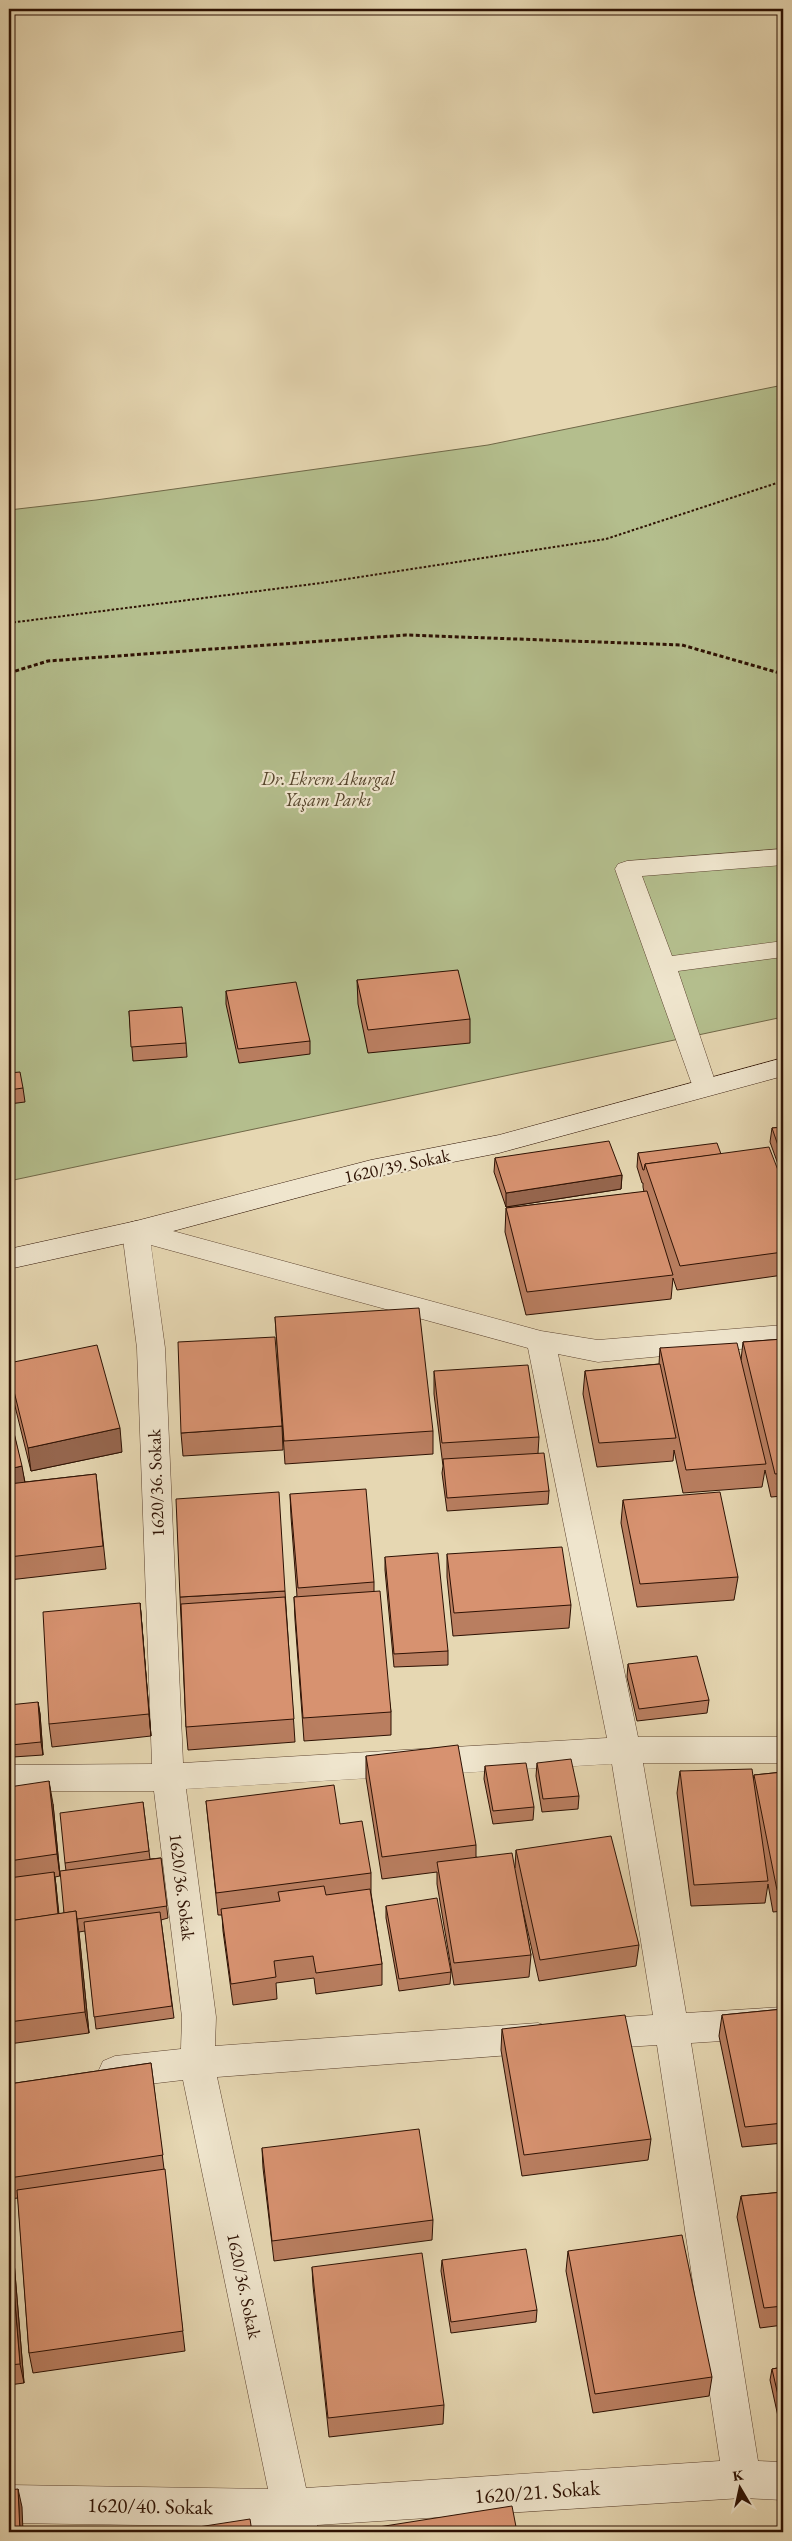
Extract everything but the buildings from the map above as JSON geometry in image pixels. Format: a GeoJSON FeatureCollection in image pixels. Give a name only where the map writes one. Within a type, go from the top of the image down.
{"type":"FeatureCollection","features":[{"type":"Feature","properties":{"kind":"street"},"geometry":{"type":"LineString","coordinates":[[704,1087],[663,966],[627,869],[783,857]]}},
{"type":"Feature","properties":{"kind":"street"},"geometry":{"type":"LineString","coordinates":[[663,966],[783,949]]}},
{"type":"Feature","properties":{"kind":"street","name":"1620/39. Sokak"},"geometry":{"type":"LineString","coordinates":[[9,1259],[136,1231],[371,1169],[499,1144],[783,1067]]}},
{"type":"Feature","properties":{"kind":"street"},"geometry":{"type":"LineString","coordinates":[[136,1231],[541,1341],[598,1351],[783,1335]]}},
{"type":"Feature","properties":{"kind":"street","name":"1620/36. Sokak"},"geometry":{"type":"LineString","coordinates":[[136,1231],[151,1348],[168,1777],[199,2017],[197,2063],[296,2520]]}},
{"type":"Feature","properties":{"kind":"street"},"geometry":{"type":"LineString","coordinates":[[541,1341],[625,1750],[672,2029],[742,2479]]}},
{"type":"Feature","properties":{"kind":"street"},"geometry":{"type":"LineString","coordinates":[[9,1778],[168,1777],[625,1750],[783,1750]]}},
{"type":"Feature","properties":{"kind":"street"},"geometry":{"type":"LineString","coordinates":[[88,2076],[197,2063],[783,2022]]}},
{"type":"Feature","properties":{"kind":"street","name":"1620/21. Sokak"},"geometry":{"type":"LineString","coordinates":[[296,2520],[742,2479],[783,2482]]}},
{"type":"Feature","properties":{"kind":"street","name":"1620/40. Sokak"},"geometry":{"type":"LineString","coordinates":[[9,2504],[296,2520]]}},
{"type":"Feature","properties":{"kind":"path"},"geometry":{"type":"LineString","coordinates":[[9,623],[321,583],[606,539],[783,481]]}},
{"type":"Feature","properties":{"kind":"path"},"geometry":{"type":"LineString","coordinates":[[9,673],[48,661],[406,635],[682,645],[783,674]]}},
{"type":"Feature","properties":{"kind":"green space","name":"Dr. Ekrem Akurgal Yaşam Parkı"},"geometry":{"type":"Polygon","coordinates":[[[783,385],[783,1017],[9,1181],[9,510],[96,500],[488,445],[783,385]]]}}]}
